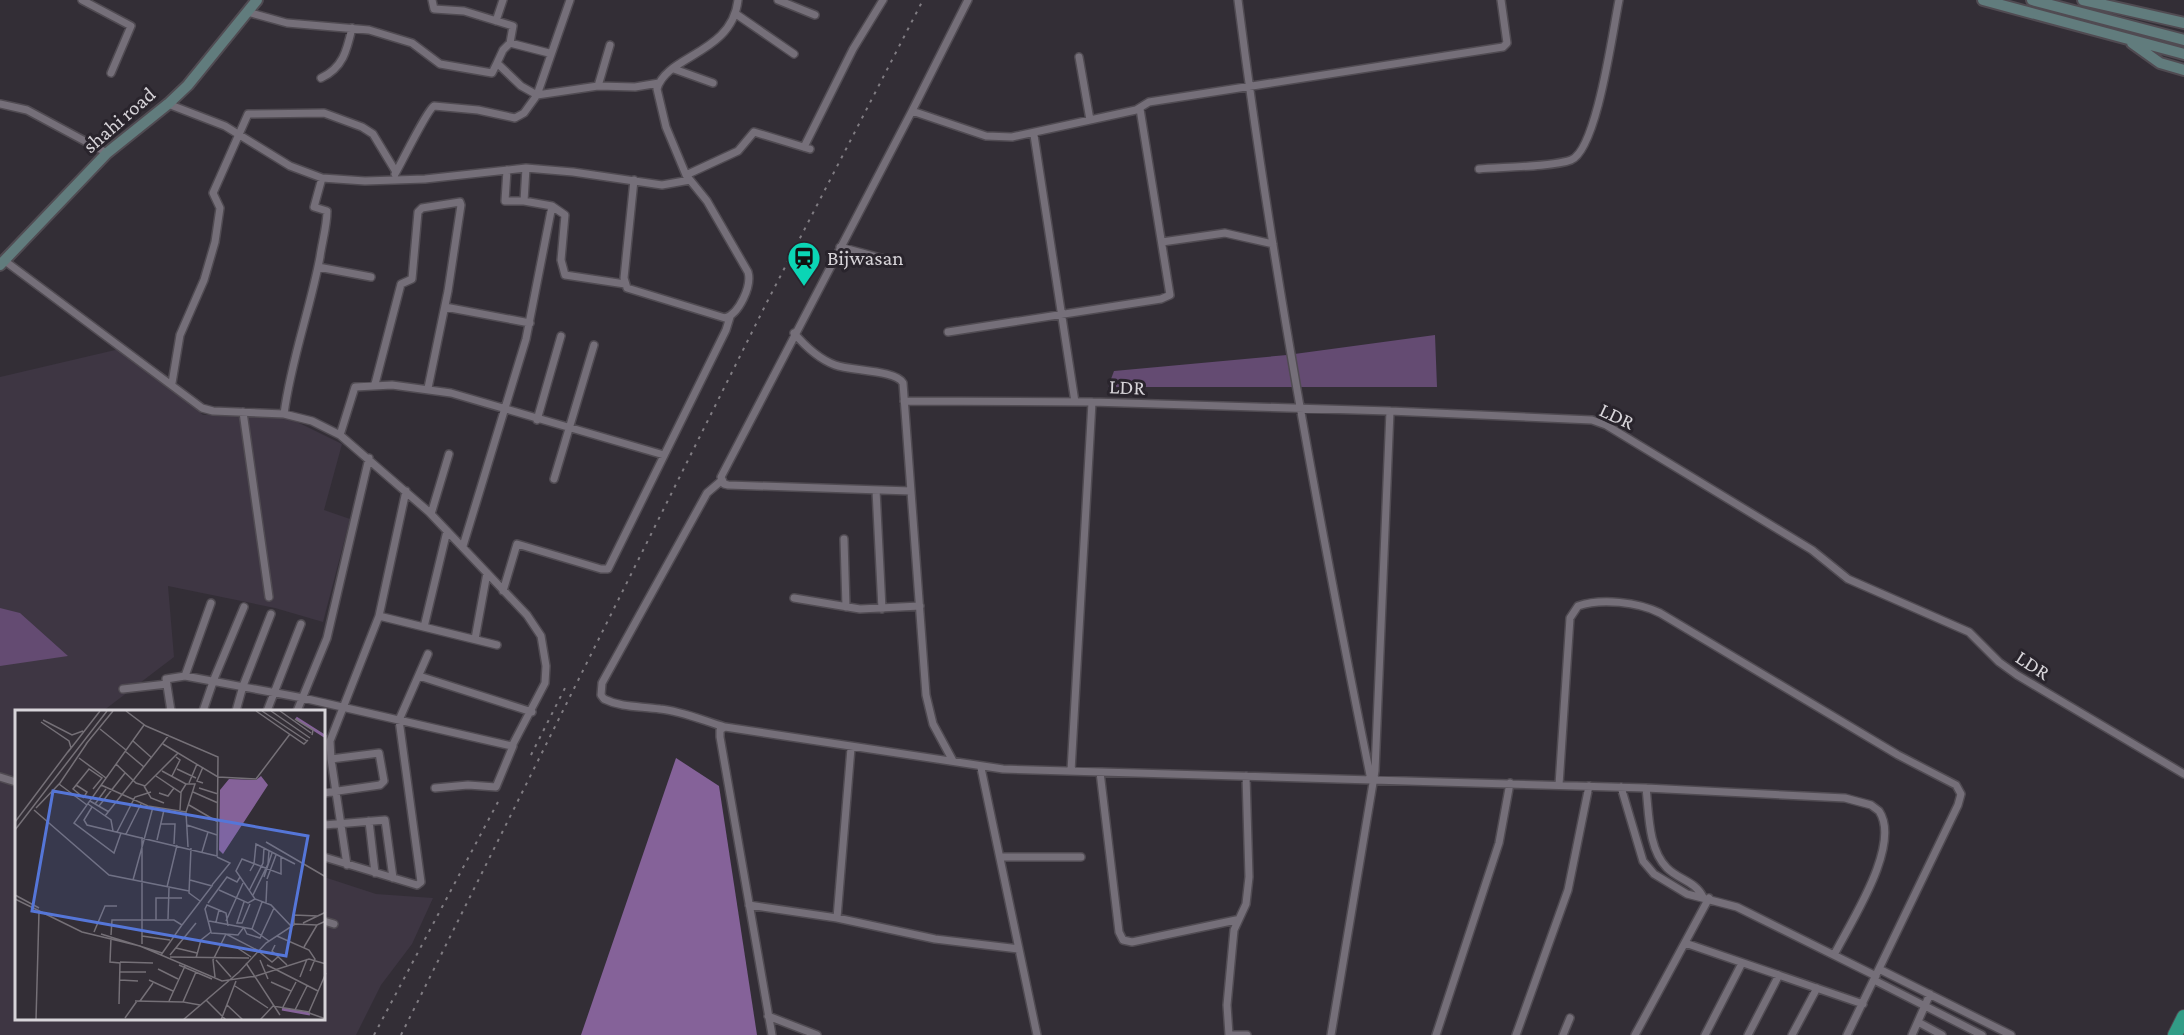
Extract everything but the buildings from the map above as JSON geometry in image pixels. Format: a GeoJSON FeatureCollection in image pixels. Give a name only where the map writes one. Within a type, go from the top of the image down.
{"type":"FeatureCollection","features":[{"type":"Feature","properties":{"kind":"highway"},"geometry":{"type":"LineString","coordinates":[[2175,1035],[2184,1017]]}},
{"type":"Feature","properties":{"kind":"main road"},"geometry":{"type":"LineString","coordinates":[[1983,0],[2184,54]]}},
{"type":"Feature","properties":{"kind":"main road"},"geometry":{"type":"LineString","coordinates":[[2032,0],[2184,40]]}},
{"type":"Feature","properties":{"kind":"main road"},"geometry":{"type":"LineString","coordinates":[[2083,0],[2124,4],[2184,23]]}},
{"type":"Feature","properties":{"kind":"main road","name":"shahi road"},"geometry":{"type":"LineString","coordinates":[[3,263],[107,153],[168,104],[201,70],[250,5]]}},
{"type":"Feature","properties":{"kind":"main road"},"geometry":{"type":"LineString","coordinates":[[2124,38],[2160,63],[2184,70]]}},
{"type":"Feature","properties":{"kind":"street"},"geometry":{"type":"LineString","coordinates":[[82,0],[131,26],[111,73]]}},
{"type":"Feature","properties":{"kind":"street"},"geometry":{"type":"LineString","coordinates":[[250,5],[287,23],[369,30],[407,40],[433,61],[451,67],[492,73],[503,50],[510,43],[513,26],[464,11],[434,9],[432,0]]}},
{"type":"Feature","properties":{"kind":"street"},"geometry":{"type":"LineString","coordinates":[[496,21],[503,0]]}},
{"type":"Feature","properties":{"kind":"street"},"geometry":{"type":"LineString","coordinates":[[394,176],[430,108],[441,106],[478,110],[515,118],[524,113],[537,94],[549,53],[570,0]]}},
{"type":"Feature","properties":{"kind":"street"},"geometry":{"type":"LineString","coordinates":[[503,591],[516,545],[519,544],[601,569],[608,569],[726,330],[730,317],[734,314],[749,285],[748,272],[707,201],[688,177],[666,127],[657,89],[659,83],[674,69],[727,30],[736,14],[738,0]]}},
{"type":"Feature","properties":{"kind":"street"},"geometry":{"type":"LineString","coordinates":[[778,0],[815,15]]}},
{"type":"Feature","properties":{"kind":"street"},"geometry":{"type":"LineString","coordinates":[[168,104],[208,118],[238,133],[290,166],[322,178],[526,168],[662,185],[688,177],[730,156],[738,151],[754,132],[807,148],[854,49],[883,0]]}},
{"type":"Feature","properties":{"kind":"street"},"geometry":{"type":"LineString","coordinates":[[968,0],[794,333],[723,472],[721,481],[707,492],[602,683],[601,693],[604,699],[636,708],[661,709],[725,727],[850,748],[953,761],[981,768],[1510,783],[1845,798],[1871,805],[1879,811],[1886,837],[1882,855],[1834,955]]}},
{"type":"Feature","properties":{"kind":"street"},"geometry":{"type":"LineString","coordinates":[[1238,0],[1273,244],[1301,410],[1371,780]]}},
{"type":"Feature","properties":{"kind":"street"},"geometry":{"type":"LineString","coordinates":[[912,111],[986,136],[1034,135],[1140,109],[1149,102],[1503,47],[1507,43],[1501,0]]}},
{"type":"Feature","properties":{"kind":"street"},"geometry":{"type":"LineString","coordinates":[[1479,169],[1562,162],[1577,156],[1587,142],[1596,117],[1619,0]]}},
{"type":"Feature","properties":{"kind":"street"},"geometry":{"type":"LineString","coordinates":[[736,14],[794,54]]}},
{"type":"Feature","properties":{"kind":"street"},"geometry":{"type":"LineString","coordinates":[[321,78],[331,73],[343,58],[352,28]]}},
{"type":"Feature","properties":{"kind":"street"},"geometry":{"type":"LineString","coordinates":[[510,43],[549,53]]}},
{"type":"Feature","properties":{"kind":"street"},"geometry":{"type":"LineString","coordinates":[[598,86],[610,45]]}},
{"type":"Feature","properties":{"kind":"street"},"geometry":{"type":"LineString","coordinates":[[1078,57],[1090,120]]}},
{"type":"Feature","properties":{"kind":"street"},"geometry":{"type":"LineString","coordinates":[[498,63],[521,86],[537,94],[598,86],[635,87],[659,83]]}},
{"type":"Feature","properties":{"kind":"street"},"geometry":{"type":"LineString","coordinates":[[674,69],[713,82]]}},
{"type":"Feature","properties":{"kind":"street"},"geometry":{"type":"LineString","coordinates":[[0,104],[27,110],[107,153]]}},
{"type":"Feature","properties":{"kind":"street"},"geometry":{"type":"LineString","coordinates":[[948,332],[1064,316],[1167,298],[1172,292],[1140,109]]}},
{"type":"Feature","properties":{"kind":"street"},"geometry":{"type":"LineString","coordinates":[[172,383],[180,335],[204,280],[215,242],[220,208],[213,193],[238,133],[250,113],[327,114],[373,134],[394,176]]}},
{"type":"Feature","properties":{"kind":"street"},"geometry":{"type":"LineString","coordinates":[[1034,135],[1064,316],[1075,402]]}},
{"type":"Feature","properties":{"kind":"street"},"geometry":{"type":"LineString","coordinates":[[524,201],[526,168]]}},
{"type":"Feature","properties":{"kind":"street"},"geometry":{"type":"LineString","coordinates":[[507,170],[506,201],[524,201],[552,206],[565,214],[561,260],[565,275],[625,284],[632,292],[725,318],[730,317]]}},
{"type":"Feature","properties":{"kind":"street"},"geometry":{"type":"LineString","coordinates":[[284,414],[292,367],[318,267],[327,212],[315,207],[322,178]]}},
{"type":"Feature","properties":{"kind":"street"},"geometry":{"type":"LineString","coordinates":[[625,284],[633,180]]}},
{"type":"Feature","properties":{"kind":"street"},"geometry":{"type":"LineString","coordinates":[[375,384],[401,284],[412,279],[418,212],[422,208],[460,202],[459,228],[428,388]]}},
{"type":"Feature","properties":{"kind":"street"},"geometry":{"type":"LineString","coordinates":[[463,546],[507,409],[530,323],[552,206]]}},
{"type":"Feature","properties":{"kind":"street"},"geometry":{"type":"LineString","coordinates":[[1162,242],[1225,232],[1273,244]]}},
{"type":"Feature","properties":{"kind":"street"},"geometry":{"type":"LineString","coordinates":[[840,247],[899,263]]}},
{"type":"Feature","properties":{"kind":"street"},"geometry":{"type":"LineString","coordinates":[[3,263],[207,410],[284,414],[312,421],[340,435],[431,514],[532,620],[541,636],[546,666],[545,683],[513,746],[496,788],[468,785],[435,788]]}},
{"type":"Feature","properties":{"kind":"street"},"geometry":{"type":"LineString","coordinates":[[318,267],[371,277]]}},
{"type":"Feature","properties":{"kind":"street"},"geometry":{"type":"LineString","coordinates":[[445,307],[530,323]]}},
{"type":"Feature","properties":{"kind":"street"},"geometry":{"type":"LineString","coordinates":[[794,333],[803,344],[831,363],[901,379],[928,706],[941,743],[953,761]]}},
{"type":"Feature","properties":{"kind":"street"},"geometry":{"type":"LineString","coordinates":[[537,420],[561,336]]}},
{"type":"Feature","properties":{"kind":"street"},"geometry":{"type":"LineString","coordinates":[[554,479],[594,345]]}},
{"type":"Feature","properties":{"kind":"street"},"geometry":{"type":"LineString","coordinates":[[340,435],[355,387],[375,384],[428,388],[664,455]]}},
{"type":"Feature","properties":{"kind":"street","name":"LDR"},"geometry":{"type":"LineString","coordinates":[[904,401],[1092,402],[1586,419],[1605,425],[1812,550],[1840,574],[1969,632],[1999,662],[2017,675],[2184,774]]}},
{"type":"Feature","properties":{"kind":"street"},"geometry":{"type":"LineString","coordinates":[[1071,771],[1092,402]]}},
{"type":"Feature","properties":{"kind":"street"},"geometry":{"type":"LineString","coordinates":[[1331,1035],[1371,780],[1375,771],[1382,650],[1390,411]]}},
{"type":"Feature","properties":{"kind":"street"},"geometry":{"type":"LineString","coordinates":[[243,412],[269,597]]}},
{"type":"Feature","properties":{"kind":"street"},"geometry":{"type":"LineString","coordinates":[[431,514],[449,454]]}},
{"type":"Feature","properties":{"kind":"street"},"geometry":{"type":"LineString","coordinates":[[297,710],[330,627],[369,458]]}},
{"type":"Feature","properties":{"kind":"street"},"geometry":{"type":"LineString","coordinates":[[721,481],[728,485],[911,491]]}},
{"type":"Feature","properties":{"kind":"street"},"geometry":{"type":"LineString","coordinates":[[876,490],[882,609]]}},
{"type":"Feature","properties":{"kind":"street"},"geometry":{"type":"LineString","coordinates":[[347,865],[330,741],[380,616],[406,491]]}},
{"type":"Feature","properties":{"kind":"street"},"geometry":{"type":"LineString","coordinates":[[424,627],[447,531]]}},
{"type":"Feature","properties":{"kind":"street"},"geometry":{"type":"LineString","coordinates":[[844,539],[846,608]]}},
{"type":"Feature","properties":{"kind":"street"},"geometry":{"type":"LineString","coordinates":[[475,639],[487,573]]}},
{"type":"Feature","properties":{"kind":"street"},"geometry":{"type":"LineString","coordinates":[[794,598],[846,608],[882,609],[920,606]]}},
{"type":"Feature","properties":{"kind":"street"},"geometry":{"type":"LineString","coordinates":[[185,675],[211,603]]}},
{"type":"Feature","properties":{"kind":"street"},"geometry":{"type":"LineString","coordinates":[[1559,785],[1572,612],[1578,606],[1587,603],[1641,605],[1660,613],[1867,737],[1960,789],[1958,805],[1847,1035]]}},
{"type":"Feature","properties":{"kind":"street"},"geometry":{"type":"LineString","coordinates":[[203,710],[244,607]]}},
{"type":"Feature","properties":{"kind":"street"},"geometry":{"type":"LineString","coordinates":[[236,710],[243,686],[271,614]]}},
{"type":"Feature","properties":{"kind":"street"},"geometry":{"type":"LineString","coordinates":[[380,616],[497,645]]}},
{"type":"Feature","properties":{"kind":"street"},"geometry":{"type":"LineString","coordinates":[[267,710],[301,624]]}},
{"type":"Feature","properties":{"kind":"street"},"geometry":{"type":"LineString","coordinates":[[326,858],[417,885],[422,880],[399,720],[428,654]]}},
{"type":"Feature","properties":{"kind":"street"},"geometry":{"type":"LineString","coordinates":[[171,710],[168,677],[185,675],[303,698],[513,746]]}},
{"type":"Feature","properties":{"kind":"street"},"geometry":{"type":"LineString","coordinates":[[419,676],[532,712]]}},
{"type":"Feature","properties":{"kind":"street"},"geometry":{"type":"LineString","coordinates":[[123,689],[167,684]]}},
{"type":"Feature","properties":{"kind":"street"},"geometry":{"type":"LineString","coordinates":[[725,727],[720,730],[720,737],[772,1035]]}},
{"type":"Feature","properties":{"kind":"street"},"geometry":{"type":"LineString","coordinates":[[837,918],[850,748]]}},
{"type":"Feature","properties":{"kind":"street"},"geometry":{"type":"LineString","coordinates":[[326,793],[382,784],[382,758],[375,753],[331,759]]}},
{"type":"Feature","properties":{"kind":"street"},"geometry":{"type":"LineString","coordinates":[[981,768],[1037,1035]]}},
{"type":"Feature","properties":{"kind":"street"},"geometry":{"type":"LineString","coordinates":[[1100,772],[1119,932],[1123,940],[1132,942],[1236,920]]}},
{"type":"Feature","properties":{"kind":"street"},"geometry":{"type":"LineString","coordinates":[[1246,776],[1249,877],[1246,904],[1236,920],[1227,1005],[1230,1035],[1247,1035]]}},
{"type":"Feature","properties":{"kind":"street"},"geometry":{"type":"LineString","coordinates":[[0,777],[15,782]]}},
{"type":"Feature","properties":{"kind":"street"},"geometry":{"type":"LineString","coordinates":[[1436,1035],[1499,843],[1510,783]]}},
{"type":"Feature","properties":{"kind":"street"},"geometry":{"type":"LineString","coordinates":[[1516,1035],[1568,890],[1588,786]]}},
{"type":"Feature","properties":{"kind":"street"},"geometry":{"type":"LineString","coordinates":[[1621,787],[1640,850],[1649,870],[1687,894],[1737,907],[1876,975],[1925,1005],[1982,1035]]}},
{"type":"Feature","properties":{"kind":"street"},"geometry":{"type":"LineString","coordinates":[[1646,788],[1654,846],[1658,856],[1667,868],[1695,885],[1706,898]]}},
{"type":"Feature","properties":{"kind":"street"},"geometry":{"type":"LineString","coordinates":[[369,821],[375,873]]}},
{"type":"Feature","properties":{"kind":"street"},"geometry":{"type":"LineString","coordinates":[[326,825],[386,821],[393,878]]}},
{"type":"Feature","properties":{"kind":"street"},"geometry":{"type":"LineString","coordinates":[[1000,857],[1081,857]]}},
{"type":"Feature","properties":{"kind":"street"},"geometry":{"type":"LineString","coordinates":[[1635,1035],[1685,943],[1706,898]]}},
{"type":"Feature","properties":{"kind":"street"},"geometry":{"type":"LineString","coordinates":[[749,905],[837,918],[935,939],[1019,949]]}},
{"type":"Feature","properties":{"kind":"street"},"geometry":{"type":"LineString","coordinates":[[326,922],[334,924]]}},
{"type":"Feature","properties":{"kind":"street"},"geometry":{"type":"LineString","coordinates":[[1685,943],[1863,1004]]}},
{"type":"Feature","properties":{"kind":"street"},"geometry":{"type":"LineString","coordinates":[[1704,1035],[1742,963]]}},
{"type":"Feature","properties":{"kind":"street"},"geometry":{"type":"LineString","coordinates":[[1748,1035],[1779,975]]}},
{"type":"Feature","properties":{"kind":"street"},"geometry":{"type":"LineString","coordinates":[[1876,975],[1930,994],[2011,1035]]}},
{"type":"Feature","properties":{"kind":"street"},"geometry":{"type":"LineString","coordinates":[[1792,1035],[1817,988]]}},
{"type":"Feature","properties":{"kind":"street"},"geometry":{"type":"LineString","coordinates":[[1912,1035],[1930,994]]}},
{"type":"Feature","properties":{"kind":"street"},"geometry":{"type":"LineString","coordinates":[[768,1016],[817,1035]]}},
{"type":"Feature","properties":{"kind":"street"},"geometry":{"type":"LineString","coordinates":[[1563,1035],[1570,1018]]}},
{"type":"Feature","properties":{"kind":"street"},"geometry":{"type":"LineString","coordinates":[[1918,1022],[1942,1035]]}},
{"type":"Feature","properties":{"kind":"shaded area"},"geometry":{"type":"Polygon","coordinates":[[[1435,335],[1437,387],[1108,387],[1114,371],[1287,355],[1435,335]]]}},
{"type":"Feature","properties":{"kind":"shaded area"},"geometry":{"type":"Polygon","coordinates":[[[128,347],[203,415],[241,414],[291,419],[342,444],[324,510],[350,519],[323,622],[275,608],[168,586],[174,657],[104,710],[15,710],[15,1020],[326,1020],[326,878],[376,894],[433,898],[412,944],[381,985],[356,1035],[0,1035],[0,377],[128,347]]]}},
{"type":"Feature","properties":{"kind":"shaded area"},"geometry":{"type":"Polygon","coordinates":[[[0,608],[20,613],[68,656],[0,666],[0,608]]]}},
{"type":"Feature","properties":{"kind":"shaded area"},"geometry":{"type":"Polygon","coordinates":[[[676,758],[719,786],[757,1035],[581,1035],[676,758]]]}},
{"type":"Feature","properties":{"kind":"railway"},"geometry":{"type":"LineString","coordinates":[[401,1035],[767,302],[923,0]]}},
{"type":"Feature","properties":{"kind":"railway"},"geometry":{"type":"LineString","coordinates":[[531,755],[565,688]]}},
{"type":"Feature","properties":{"kind":"railway"},"geometry":{"type":"LineString","coordinates":[[374,1035],[499,800]]}},
{"type":"Feature","properties":{"kind":"place","name":"Bijwasan"},"geometry":{"type":"Point","coordinates":[804,287]}}]}
